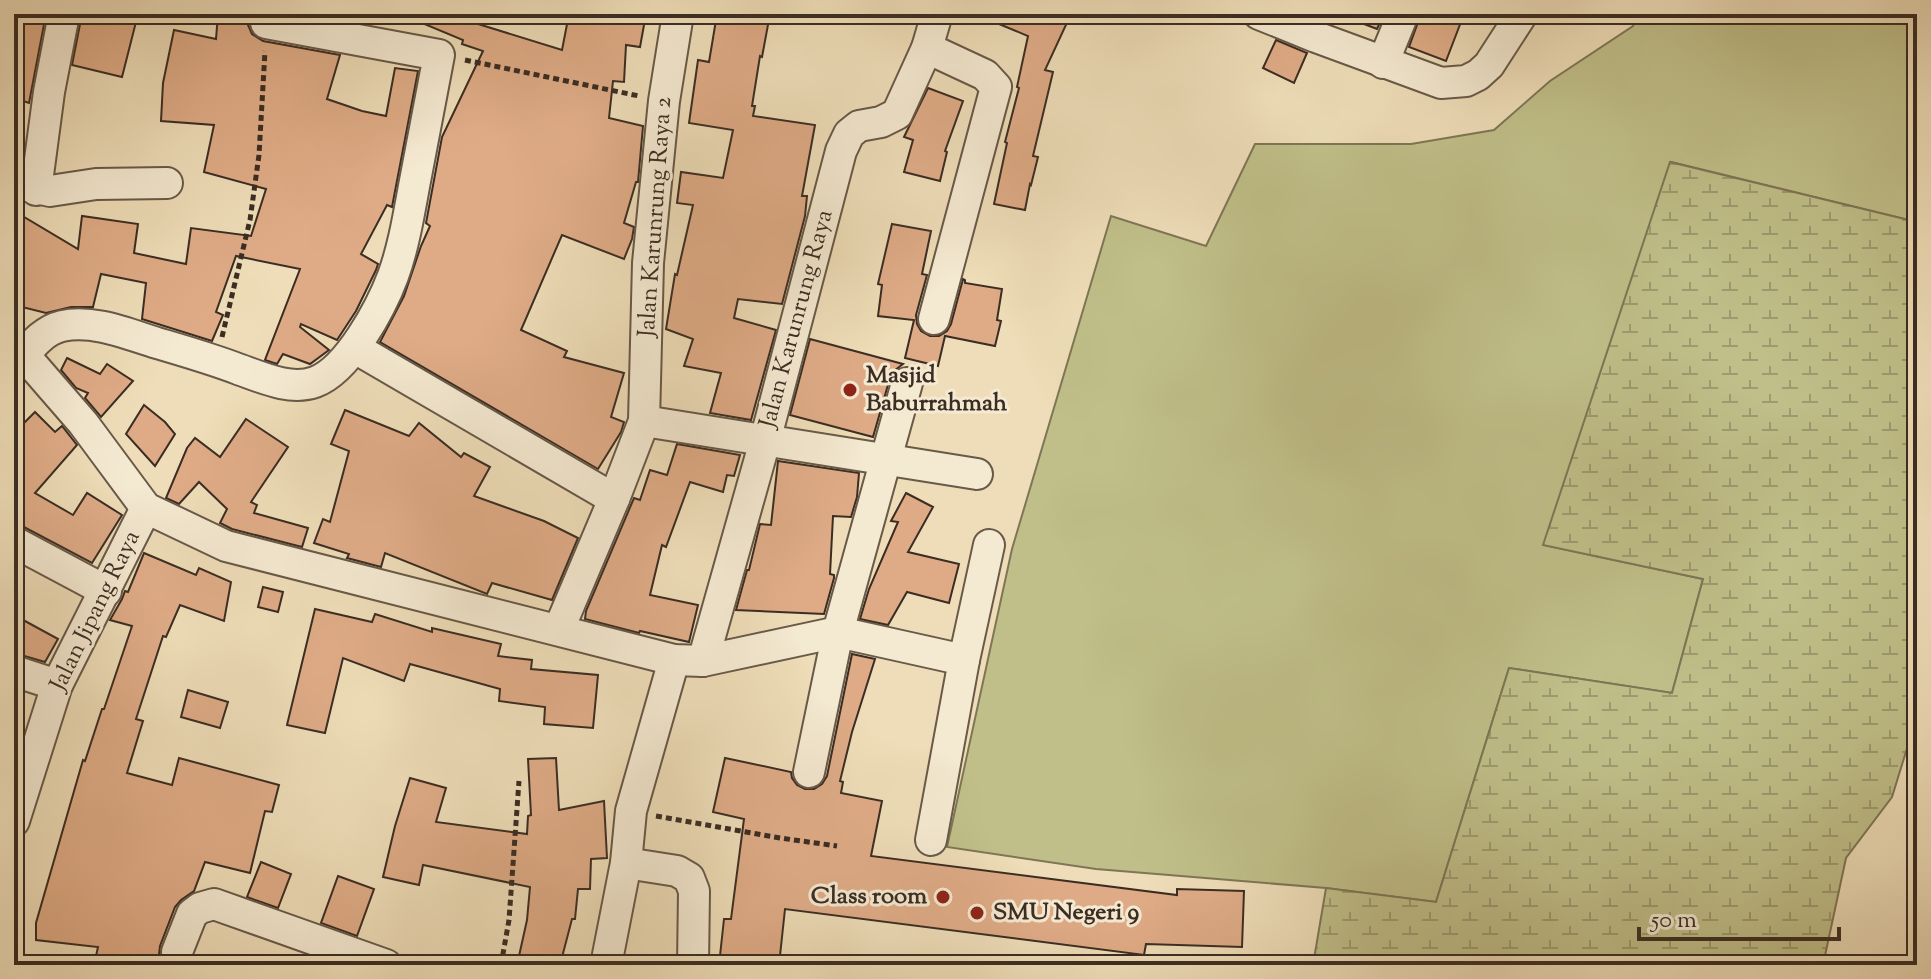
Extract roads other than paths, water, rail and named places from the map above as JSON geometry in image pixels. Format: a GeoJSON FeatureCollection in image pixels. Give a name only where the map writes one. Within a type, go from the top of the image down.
{"type":"FeatureCollection","features":[{"type":"Feature","properties":{"kind":"street"},"geometry":{"type":"LineString","coordinates":[[64,14],[49,92],[25,186],[50,191],[96,184],[167,183]]}},
{"type":"Feature","properties":{"kind":"street","name":"Jalan Karunrung Raya 2"},"geometry":{"type":"LineString","coordinates":[[559,629],[644,421],[648,263],[664,101],[678,14]]}},
{"type":"Feature","properties":{"kind":"street","name":"Jalan Karunrung Raya"},"geometry":{"type":"LineString","coordinates":[[606,965],[626,863],[631,811],[689,660],[765,441],[841,151],[849,134],[859,126],[881,122],[897,114],[927,48],[937,14]]}},
{"type":"Feature","properties":{"kind":"street"},"geometry":{"type":"LineString","coordinates":[[1259,14],[1441,83],[1466,81],[1478,75],[1489,65],[1522,14]]}},
{"type":"Feature","properties":{"kind":"street"},"geometry":{"type":"LineString","coordinates":[[1383,63],[1403,14]]}},
{"type":"Feature","properties":{"kind":"street"},"geometry":{"type":"LineString","coordinates":[[19,352],[60,326],[82,325],[109,329],[281,383],[299,385],[324,377],[355,348],[393,277],[406,232],[439,55],[265,18]]}},
{"type":"Feature","properties":{"kind":"street"},"geometry":{"type":"LineString","coordinates":[[927,48],[985,75],[996,87],[934,319]]}},
{"type":"Feature","properties":{"kind":"street"},"geometry":{"type":"LineString","coordinates":[[355,348],[614,499]]}},
{"type":"Feature","properties":{"kind":"street","name":"Jalan Jipang Raya"},"geometry":{"type":"LineString","coordinates":[[14,821],[57,685],[146,508],[83,423],[19,352]]}},
{"type":"Feature","properties":{"kind":"street"},"geometry":{"type":"LineString","coordinates":[[809,772],[838,632],[907,383]]}},
{"type":"Feature","properties":{"kind":"street"},"geometry":{"type":"LineString","coordinates":[[644,421],[977,474]]}},
{"type":"Feature","properties":{"kind":"street"},"geometry":{"type":"LineString","coordinates":[[146,508],[226,546],[689,660],[838,632],[964,660]]}},
{"type":"Feature","properties":{"kind":"street"},"geometry":{"type":"LineString","coordinates":[[14,542],[106,591]]}},
{"type":"Feature","properties":{"kind":"street"},"geometry":{"type":"LineString","coordinates":[[931,840],[989,545]]}},
{"type":"Feature","properties":{"kind":"street"},"geometry":{"type":"LineString","coordinates":[[14,671],[57,685]]}},
{"type":"Feature","properties":{"kind":"street"},"geometry":{"type":"LineString","coordinates":[[626,863],[677,871],[689,878],[694,891],[693,965]]}},
{"type":"Feature","properties":{"kind":"street"},"geometry":{"type":"LineString","coordinates":[[177,952],[192,914],[214,904],[376,963]]}},
{"type":"Feature","properties":{"kind":"place","name":"Masjid Baburrahmah"},"geometry":{"type":"Point","coordinates":[850,390]}},
{"type":"Feature","properties":{"kind":"place","name":"Class room"},"geometry":{"type":"Point","coordinates":[943,897]}},
{"type":"Feature","properties":{"kind":"place","name":"SMU Negeri 9"},"geometry":{"type":"Point","coordinates":[977,913]}}]}
